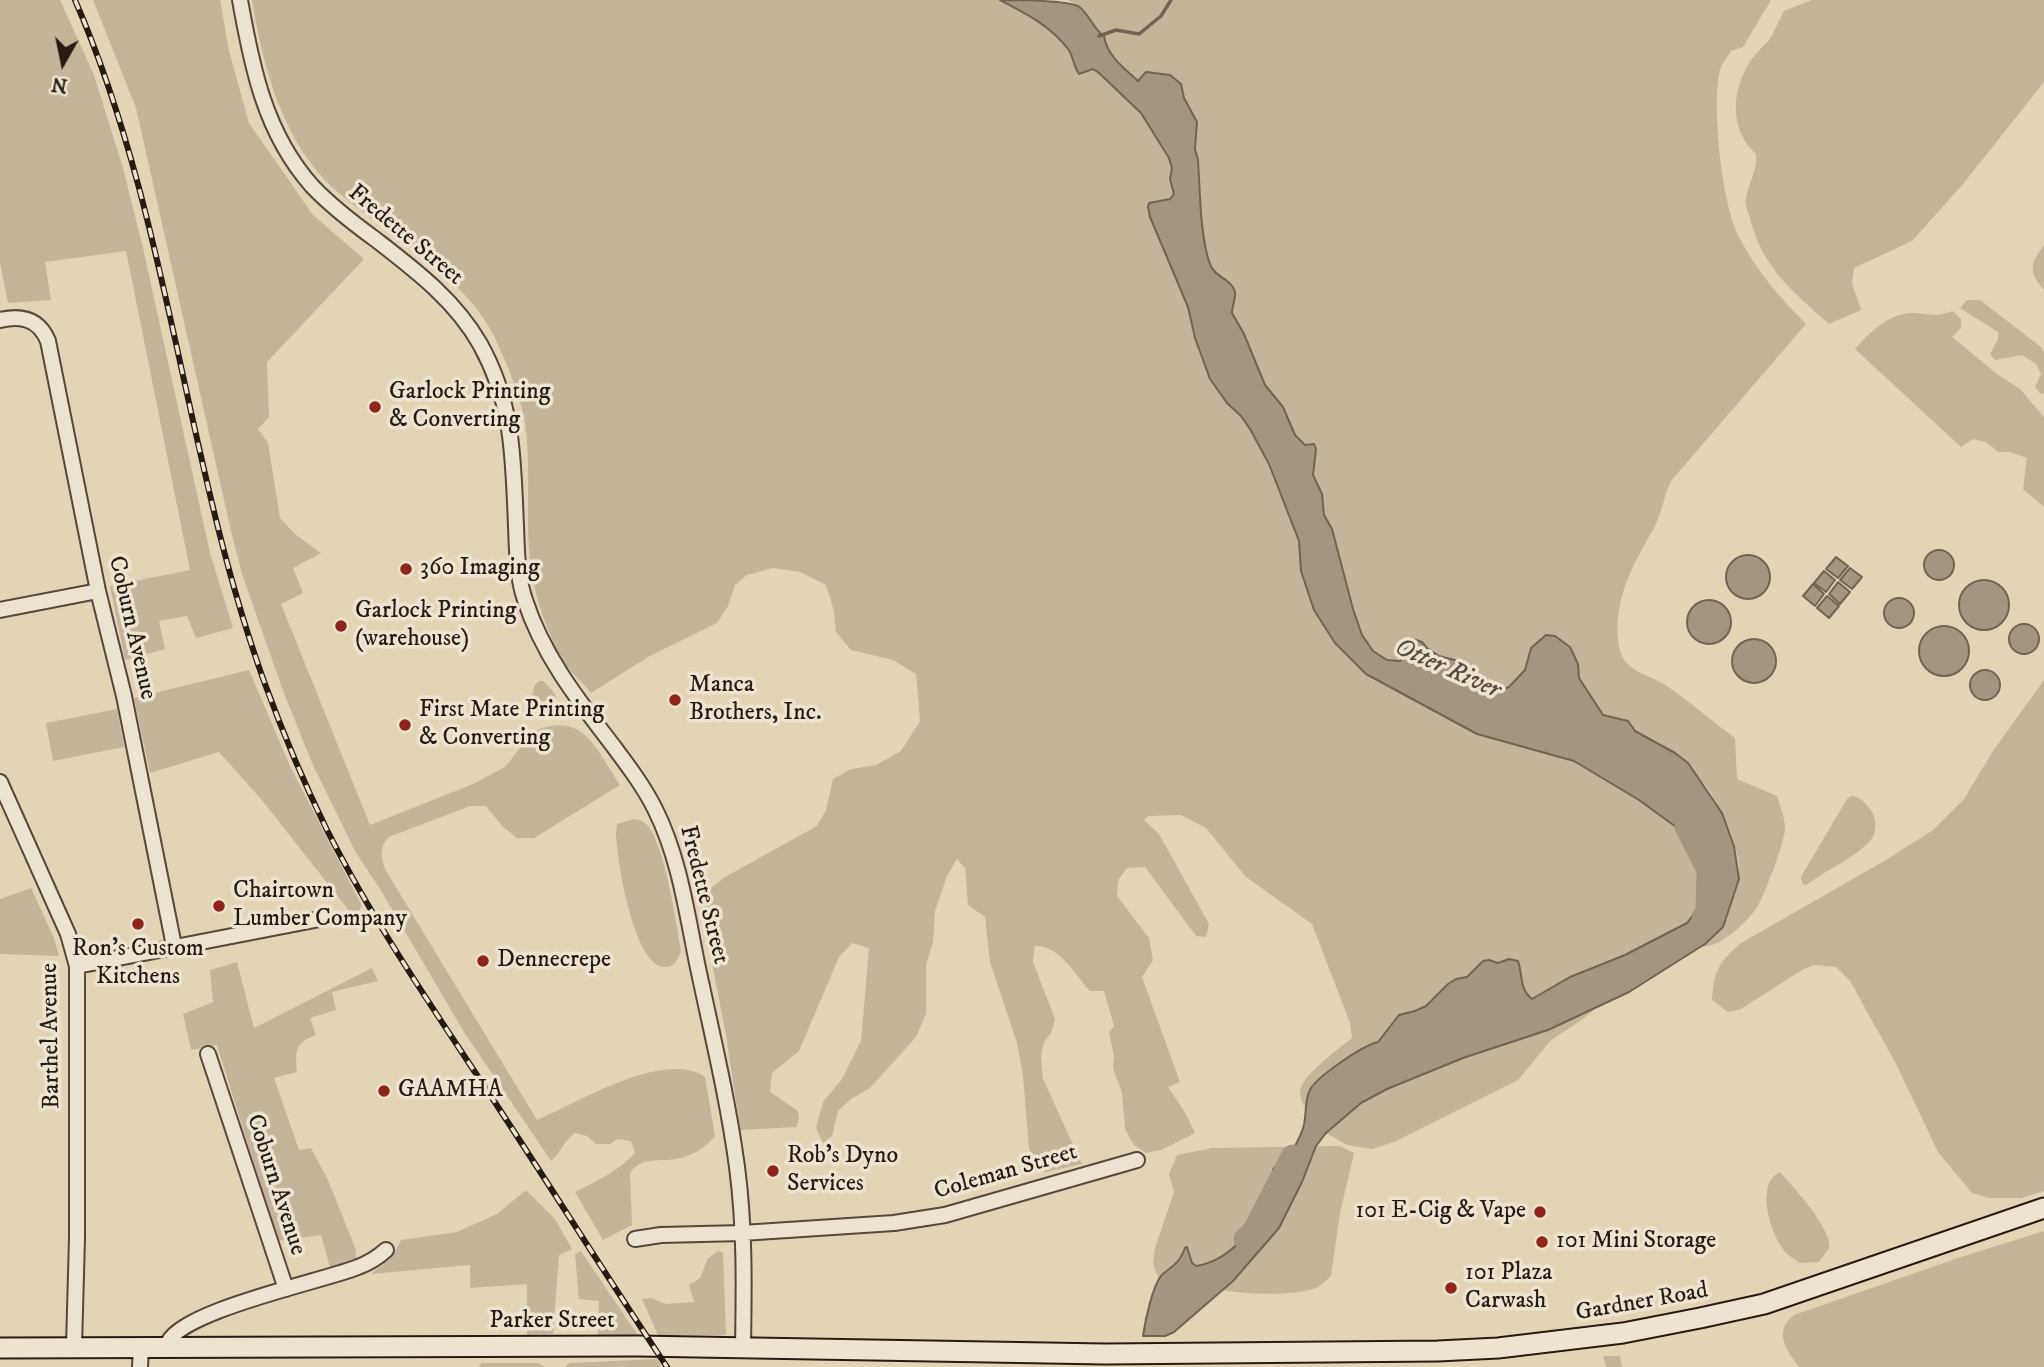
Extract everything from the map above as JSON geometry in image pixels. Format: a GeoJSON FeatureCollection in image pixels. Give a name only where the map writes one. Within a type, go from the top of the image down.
{"type":"FeatureCollection","features":[{"type":"Feature","properties":{"kind":"main road","name":"Gardner Road"},"geometry":{"type":"LineString","coordinates":[[1105,1354],[1438,1351],[1590,1338],[1764,1304],[2044,1208]]}},
{"type":"Feature","properties":{"kind":"main road","name":"Parker Street"},"geometry":{"type":"LineString","coordinates":[[0,1348],[743,1347],[1105,1354]]}},
{"type":"Feature","properties":{"kind":"street","name":"Fredette Street"},"geometry":{"type":"LineString","coordinates":[[240,0],[248,49],[264,107],[295,164],[327,200],[430,282],[452,305],[478,340],[499,383],[509,421],[514,464],[518,557],[525,601],[557,669],[640,781],[660,819],[673,855],[724,1094],[737,1170],[742,1233],[743,1347]]}},
{"type":"Feature","properties":{"kind":"street","name":"Coburn Avenue"},"geometry":{"type":"LineString","coordinates":[[0,320],[19,317],[36,323],[45,335],[52,355],[98,591],[124,696],[174,946]]}},
{"type":"Feature","properties":{"kind":"street"},"geometry":{"type":"LineString","coordinates":[[0,610],[98,591]]}},
{"type":"Feature","properties":{"kind":"street","name":"Barthel Avenue"},"geometry":{"type":"LineString","coordinates":[[0,782],[68,934],[77,965],[77,1238],[74,1346]]}},
{"type":"Feature","properties":{"kind":"street"},"geometry":{"type":"LineString","coordinates":[[77,965],[325,918]]}},
{"type":"Feature","properties":{"kind":"street","name":"Coburn Avenue"},"geometry":{"type":"LineString","coordinates":[[208,1054],[286,1289]]}},
{"type":"Feature","properties":{"kind":"street","name":"Coleman Street"},"geometry":{"type":"LineString","coordinates":[[635,1239],[661,1235],[742,1233],[922,1219],[1136,1160]]}},
{"type":"Feature","properties":{"kind":"street"},"geometry":{"type":"LineString","coordinates":[[167,1346],[168,1340],[178,1330],[203,1317],[355,1269],[386,1250]]}},
{"type":"Feature","properties":{"kind":"street"},"geometry":{"type":"LineString","coordinates":[[140,1367],[141,1346]]}},
{"type":"Feature","properties":{"kind":"shaded area"},"geometry":{"type":"Polygon","coordinates":[[[0,0],[60,0],[94,75],[123,168],[210,553],[233,628],[196,638],[187,616],[159,621],[165,649],[125,660],[110,586],[190,570],[126,251],[45,262],[51,300],[8,303],[0,263],[0,0]]]}},
{"type":"Feature","properties":{"kind":"shaded area"},"geometry":{"type":"Polygon","coordinates":[[[93,0],[220,0],[229,51],[249,123],[313,215],[364,259],[267,362],[269,417],[258,429],[268,443],[280,518],[296,535],[321,553],[293,568],[303,593],[281,604],[370,825],[473,784],[505,767],[520,748],[525,735],[544,727],[560,725],[584,734],[620,785],[534,838],[517,838],[503,827],[486,806],[470,806],[389,837],[382,852],[385,869],[537,1120],[644,1074],[687,1070],[705,1077],[715,1136],[702,1148],[687,1156],[644,1162],[634,1168],[630,1174],[632,1225],[603,1240],[575,1192],[622,1165],[635,1153],[631,1141],[618,1139],[610,1144],[596,1144],[587,1136],[575,1133],[551,1161],[464,1032],[356,853],[312,763],[242,574],[136,108],[93,0]]]}},
{"type":"Feature","properties":{"kind":"shaded area"},"geometry":{"type":"Polygon","coordinates":[[[252,0],[1026,0],[1196,152],[1197,122],[1184,98],[1181,84],[1170,75],[1142,76],[1138,81],[1112,56],[1104,36],[1068,0],[1771,0],[1743,47],[1731,51],[1720,70],[1717,106],[1720,153],[1727,200],[1738,235],[1768,282],[1806,324],[1671,481],[1657,521],[1623,592],[1618,621],[1619,646],[1625,661],[1634,669],[1667,686],[1735,738],[1737,779],[1777,796],[1784,820],[1784,835],[1774,869],[1756,909],[1739,928],[1724,939],[1716,944],[1700,947],[1718,931],[1738,882],[1739,865],[1726,820],[1710,792],[1692,771],[1635,731],[1628,721],[1603,715],[1579,678],[1578,664],[1570,647],[1525,670],[1505,690],[1496,692],[1477,688],[1467,671],[1449,681],[1540,728],[1681,820],[1706,864],[1709,882],[1706,914],[1583,1019],[1551,1040],[1518,1080],[1394,1142],[1372,1149],[1347,1145],[1326,1133],[1343,1061],[1309,1090],[1306,1109],[1300,1092],[1314,1070],[1352,1038],[1350,1023],[1312,924],[1246,877],[1206,828],[1181,815],[1149,816],[1144,820],[1159,834],[1209,924],[1206,937],[1196,936],[1145,867],[1127,868],[1118,880],[1117,896],[1149,938],[1153,960],[1142,977],[1180,1082],[1168,1087],[1195,1133],[1161,1150],[1146,1153],[1134,1145],[1125,1129],[1122,1092],[1113,1069],[1114,1057],[1109,1032],[1114,1026],[1104,991],[1090,991],[1060,956],[1044,947],[1035,946],[1033,962],[1055,1019],[1051,1033],[1044,1042],[1041,1058],[1043,1079],[1082,1164],[1046,1172],[1034,1167],[1029,1149],[1023,1076],[1017,1043],[990,962],[985,917],[968,905],[965,868],[957,859],[947,876],[935,911],[933,942],[926,965],[926,1014],[916,1037],[870,1088],[851,1099],[838,1111],[832,1136],[823,1143],[816,1128],[823,1102],[842,1079],[861,1041],[869,948],[852,943],[839,957],[799,1051],[772,1073],[770,1092],[798,1111],[796,1127],[740,1130],[726,1035],[699,897],[725,877],[817,826],[826,810],[833,779],[851,769],[876,765],[901,751],[920,721],[916,674],[893,660],[851,650],[836,632],[834,611],[826,585],[800,572],[773,568],[747,575],[735,585],[728,606],[717,623],[648,657],[591,693],[559,656],[538,602],[529,550],[525,423],[517,392],[495,338],[465,295],[425,259],[340,194],[304,154],[290,130],[270,79],[252,0]]]}},
{"type":"Feature","properties":{"kind":"shaded area"},"geometry":{"type":"Polygon","coordinates":[[[1812,0],[2044,0],[2044,82],[1963,184],[1912,241],[1854,268],[1852,283],[1861,310],[1829,324],[1782,279],[1772,267],[1757,239],[1746,203],[1756,154],[1741,133],[1736,109],[1744,72],[1753,57],[1769,40],[1784,11],[1812,0]]]}},
{"type":"Feature","properties":{"kind":"shaded area"},"geometry":{"type":"Polygon","coordinates":[[[2044,245],[2044,290],[2035,277],[2033,267],[2044,245]]]}},
{"type":"Feature","properties":{"kind":"shaded area"},"geometry":{"type":"Polygon","coordinates":[[[1967,300],[1980,300],[2041,347],[2044,352],[2044,394],[2035,387],[2041,374],[2036,364],[2022,355],[1995,360],[1990,354],[1998,339],[1998,332],[1960,308],[1967,300]]]}},
{"type":"Feature","properties":{"kind":"shaded area"},"geometry":{"type":"Polygon","coordinates":[[[1953,311],[1961,319],[1961,328],[1952,337],[2020,389],[2044,417],[2044,507],[2023,489],[2027,458],[2010,452],[1998,452],[1986,442],[1973,439],[1961,447],[1855,349],[1877,328],[1897,316],[1910,313],[1938,315],[1953,311]]]}},
{"type":"Feature","properties":{"kind":"shaded area"},"geometry":{"type":"Polygon","coordinates":[[[249,670],[290,766],[362,906],[354,917],[261,799],[219,752],[150,773],[134,698],[249,670]]]}},
{"type":"Feature","properties":{"kind":"shaded area"},"geometry":{"type":"Polygon","coordinates":[[[2044,680],[2044,1191],[2022,1198],[1989,1198],[1972,1193],[1938,1152],[1895,1062],[1850,981],[1836,967],[1814,965],[1802,970],[1741,1009],[1728,1012],[1712,1000],[1713,990],[1719,967],[1741,943],[1933,830],[1964,799],[1993,751],[2044,680]]]}},
{"type":"Feature","properties":{"kind":"shaded area"},"geometry":{"type":"Polygon","coordinates":[[[544,681],[555,694],[556,700],[547,708],[531,710],[528,707],[535,685],[544,681]]]}},
{"type":"Feature","properties":{"kind":"shaded area"},"geometry":{"type":"Polygon","coordinates":[[[117,709],[124,747],[53,761],[46,723],[117,709]]]}},
{"type":"Feature","properties":{"kind":"shaded area"},"geometry":{"type":"Polygon","coordinates":[[[1851,796],[1863,801],[1874,815],[1872,839],[1850,857],[1806,885],[1802,884],[1801,877],[1851,796]]]}},
{"type":"Feature","properties":{"kind":"shaded area"},"geometry":{"type":"Polygon","coordinates":[[[634,819],[644,822],[651,830],[670,889],[681,951],[675,963],[667,967],[652,961],[643,948],[623,886],[617,847],[617,824],[634,819]]]}},
{"type":"Feature","properties":{"kind":"shaded area"},"geometry":{"type":"Polygon","coordinates":[[[31,888],[54,938],[59,956],[0,954],[0,899],[31,888]]]}},
{"type":"Feature","properties":{"kind":"shaded area"},"geometry":{"type":"Polygon","coordinates":[[[237,962],[254,1028],[372,968],[378,981],[332,992],[336,1010],[310,1018],[316,1035],[300,1044],[296,1058],[297,1072],[274,1078],[299,1150],[311,1148],[328,1180],[356,1250],[356,1260],[331,1271],[321,1235],[278,1241],[217,1045],[191,1050],[183,1014],[213,1002],[210,970],[237,962]]]}},
{"type":"Feature","properties":{"kind":"shaded area"},"geometry":{"type":"Polygon","coordinates":[[[1340,1146],[1354,1153],[1340,1213],[1331,1276],[1321,1285],[1296,1292],[1257,1294],[1159,1280],[1153,1264],[1155,1248],[1174,1192],[1169,1174],[1177,1155],[1212,1148],[1340,1146]]]}},
{"type":"Feature","properties":{"kind":"shaded area"},"geometry":{"type":"Polygon","coordinates":[[[1780,1172],[1811,1208],[1829,1240],[1829,1248],[1819,1262],[1800,1263],[1786,1253],[1775,1235],[1767,1198],[1772,1178],[1780,1172]]]}},
{"type":"Feature","properties":{"kind":"shaded area"},"geometry":{"type":"Polygon","coordinates":[[[526,1190],[555,1219],[572,1249],[559,1255],[553,1334],[527,1335],[527,1284],[470,1288],[470,1265],[371,1274],[392,1257],[401,1240],[457,1232],[497,1214],[526,1190]]]}},
{"type":"Feature","properties":{"kind":"shaded area"},"geometry":{"type":"Polygon","coordinates":[[[2044,1231],[2044,1367],[1799,1367],[1786,1347],[1784,1328],[1794,1315],[2044,1231]]]}},
{"type":"Feature","properties":{"kind":"shaded area"},"geometry":{"type":"Polygon","coordinates":[[[581,1251],[639,1337],[598,1338],[599,1301],[579,1299],[575,1254],[581,1251]]]}},
{"type":"Feature","properties":{"kind":"shaded area"},"geometry":{"type":"Polygon","coordinates":[[[718,1251],[723,1253],[726,1335],[658,1335],[642,1299],[651,1298],[666,1304],[694,1302],[689,1285],[700,1278],[708,1258],[718,1251]]]}},
{"type":"Feature","properties":{"kind":"shaded area"},"geometry":{"type":"Polygon","coordinates":[[[1603,1356],[1620,1356],[1622,1367],[1606,1367],[1603,1356]]]}},
{"type":"Feature","properties":{"kind":"shaded area"},"geometry":{"type":"Polygon","coordinates":[[[657,1359],[661,1367],[565,1367],[569,1363],[657,1359]]]}},
{"type":"Feature","properties":{"kind":"shaded area"},"geometry":{"type":"Polygon","coordinates":[[[481,1363],[538,1363],[545,1367],[479,1367],[481,1363]]]}},
{"type":"Feature","properties":{"kind":"water"},"geometry":{"type":"Polygon","coordinates":[[[1000,0],[1052,1],[1078,6],[1104,36],[1112,56],[1138,81],[1146,72],[1170,75],[1181,84],[1184,98],[1197,122],[1195,149],[1202,227],[1210,264],[1233,288],[1235,294],[1232,313],[1244,334],[1265,385],[1283,407],[1295,435],[1305,445],[1314,444],[1316,449],[1313,475],[1322,494],[1324,515],[1332,529],[1362,635],[1373,651],[1387,660],[1400,661],[1407,654],[1404,645],[1410,638],[1422,642],[1439,656],[1462,662],[1477,688],[1486,687],[1496,692],[1509,687],[1525,670],[1531,648],[1546,635],[1555,636],[1570,647],[1578,664],[1579,678],[1603,715],[1628,721],[1635,731],[1688,763],[1722,813],[1734,846],[1739,879],[1723,927],[1705,944],[1629,992],[1548,1030],[1463,1058],[1387,1089],[1361,1103],[1326,1133],[1316,1146],[1279,1228],[1233,1281],[1174,1332],[1165,1336],[1143,1336],[1150,1302],[1160,1277],[1176,1263],[1187,1247],[1192,1263],[1196,1266],[1224,1255],[1246,1235],[1278,1183],[1273,1169],[1288,1160],[1301,1134],[1309,1092],[1329,1071],[1378,1042],[1399,1015],[1426,1006],[1448,984],[1467,977],[1483,961],[1518,961],[1523,986],[1532,999],[1570,977],[1625,955],[1687,923],[1704,901],[1709,882],[1706,864],[1687,835],[1639,800],[1574,761],[1477,734],[1366,674],[1335,643],[1314,610],[1301,571],[1299,541],[1269,464],[1241,416],[1227,403],[1210,379],[1195,338],[1188,307],[1150,217],[1149,203],[1170,199],[1174,194],[1169,158],[1141,113],[1099,73],[1093,69],[1079,74],[1070,52],[1054,33],[1000,0]]]}},
{"type":"Feature","properties":{"kind":"water"},"geometry":{"type":"Polygon","coordinates":[[[1939,550],[1950,554],[1954,565],[1950,576],[1939,580],[1928,576],[1924,565],[1928,554],[1939,550]]]}},
{"type":"Feature","properties":{"kind":"water"},"geometry":{"type":"Polygon","coordinates":[[[1748,555],[1763,562],[1770,577],[1763,592],[1748,599],[1733,592],[1726,577],[1733,562],[1748,555]]]}},
{"type":"Feature","properties":{"kind":"water"},"geometry":{"type":"Polygon","coordinates":[[[1836,557],[1848,566],[1838,578],[1826,569],[1836,557]]]}},
{"type":"Feature","properties":{"kind":"water"},"geometry":{"type":"Polygon","coordinates":[[[1850,568],[1862,577],[1852,589],[1840,580],[1850,568]]]}},
{"type":"Feature","properties":{"kind":"water"},"geometry":{"type":"Polygon","coordinates":[[[1824,571],[1835,580],[1826,592],[1814,583],[1824,571]]]}},
{"type":"Feature","properties":{"kind":"water"},"geometry":{"type":"Polygon","coordinates":[[[1984,580],[2002,587],[2009,605],[2002,623],[1984,630],[1966,623],[1959,605],[1966,587],[1984,580]]]}},
{"type":"Feature","properties":{"kind":"water"},"geometry":{"type":"Polygon","coordinates":[[[1838,582],[1850,592],[1840,604],[1829,594],[1838,582]]]}},
{"type":"Feature","properties":{"kind":"water"},"geometry":{"type":"Polygon","coordinates":[[[1813,584],[1824,594],[1815,606],[1803,596],[1813,584]]]}},
{"type":"Feature","properties":{"kind":"water"},"geometry":{"type":"Polygon","coordinates":[[[1827,596],[1839,606],[1829,618],[1817,608],[1827,596]]]}},
{"type":"Feature","properties":{"kind":"water"},"geometry":{"type":"Polygon","coordinates":[[[1899,598],[1910,602],[1914,613],[1910,624],[1899,628],[1888,624],[1884,613],[1888,602],[1899,598]]]}},
{"type":"Feature","properties":{"kind":"water"},"geometry":{"type":"Polygon","coordinates":[[[1709,600],[1724,607],[1731,622],[1724,637],[1709,644],[1694,637],[1687,622],[1694,607],[1709,600]]]}},
{"type":"Feature","properties":{"kind":"water"},"geometry":{"type":"Polygon","coordinates":[[[2024,624],[2035,628],[2039,639],[2035,650],[2024,654],[2013,650],[2009,639],[2013,628],[2024,624]]]}},
{"type":"Feature","properties":{"kind":"water"},"geometry":{"type":"Polygon","coordinates":[[[1944,626],[1962,633],[1969,651],[1962,669],[1944,676],[1926,669],[1919,651],[1926,633],[1944,626]]]}},
{"type":"Feature","properties":{"kind":"water"},"geometry":{"type":"Polygon","coordinates":[[[1754,639],[1769,646],[1776,661],[1769,676],[1754,683],[1739,676],[1732,661],[1739,646],[1754,639]]]}},
{"type":"Feature","properties":{"kind":"water"},"geometry":{"type":"Polygon","coordinates":[[[1985,670],[1996,674],[2000,685],[1996,696],[1985,700],[1974,696],[1970,685],[1974,674],[1985,670]]]}},
{"type":"Feature","properties":{"kind":"waterway"},"geometry":{"type":"LineString","coordinates":[[1099,36],[1116,30],[1139,34],[1161,16],[1171,0]]}},
{"type":"Feature","properties":{"kind":"waterway","name":"Otter River"},"geometry":{"type":"LineString","coordinates":[[1685,827],[1707,870],[1706,914],[1702,917]]}},
{"type":"Feature","properties":{"kind":"waterway","name":"Otter River"},"geometry":{"type":"LineString","coordinates":[[1244,1239],[1252,1232],[1292,1155]]}},
{"type":"Feature","properties":{"kind":"railway"},"geometry":{"type":"LineString","coordinates":[[75,0],[107,83],[133,167],[156,253],[214,514],[237,600],[265,684],[302,776],[346,866],[387,937],[667,1367]]}},
{"type":"Feature","properties":{"kind":"place","name":"Garlock Printing & Converting"},"geometry":{"type":"Point","coordinates":[375,407]}},
{"type":"Feature","properties":{"kind":"place","name":"360 Imaging"},"geometry":{"type":"Point","coordinates":[406,569]}},
{"type":"Feature","properties":{"kind":"place","name":"Garlock Printing (warehouse)"},"geometry":{"type":"Point","coordinates":[341,626]}},
{"type":"Feature","properties":{"kind":"place","name":"Manca Brothers, Inc."},"geometry":{"type":"Point","coordinates":[675,700]}},
{"type":"Feature","properties":{"kind":"place","name":"First Mate Printing & Converting"},"geometry":{"type":"Point","coordinates":[405,725]}},
{"type":"Feature","properties":{"kind":"place","name":"Chairtown Lumber Company"},"geometry":{"type":"Point","coordinates":[219,906]}},
{"type":"Feature","properties":{"kind":"place","name":"Ron's Custom Kitchens"},"geometry":{"type":"Point","coordinates":[138,924]}},
{"type":"Feature","properties":{"kind":"place","name":"Dennecrepe"},"geometry":{"type":"Point","coordinates":[483,961]}},
{"type":"Feature","properties":{"kind":"place","name":"GAAMHA"},"geometry":{"type":"Point","coordinates":[384,1091]}},
{"type":"Feature","properties":{"kind":"place","name":"Rob's Dyno Services"},"geometry":{"type":"Point","coordinates":[773,1171]}},
{"type":"Feature","properties":{"kind":"place","name":"101 E-Cig & Vape"},"geometry":{"type":"Point","coordinates":[1540,1212]}},
{"type":"Feature","properties":{"kind":"place","name":"101 Mini Storage"},"geometry":{"type":"Point","coordinates":[1542,1242]}},
{"type":"Feature","properties":{"kind":"place","name":"101 Plaza Carwash"},"geometry":{"type":"Point","coordinates":[1451,1288]}}]}
